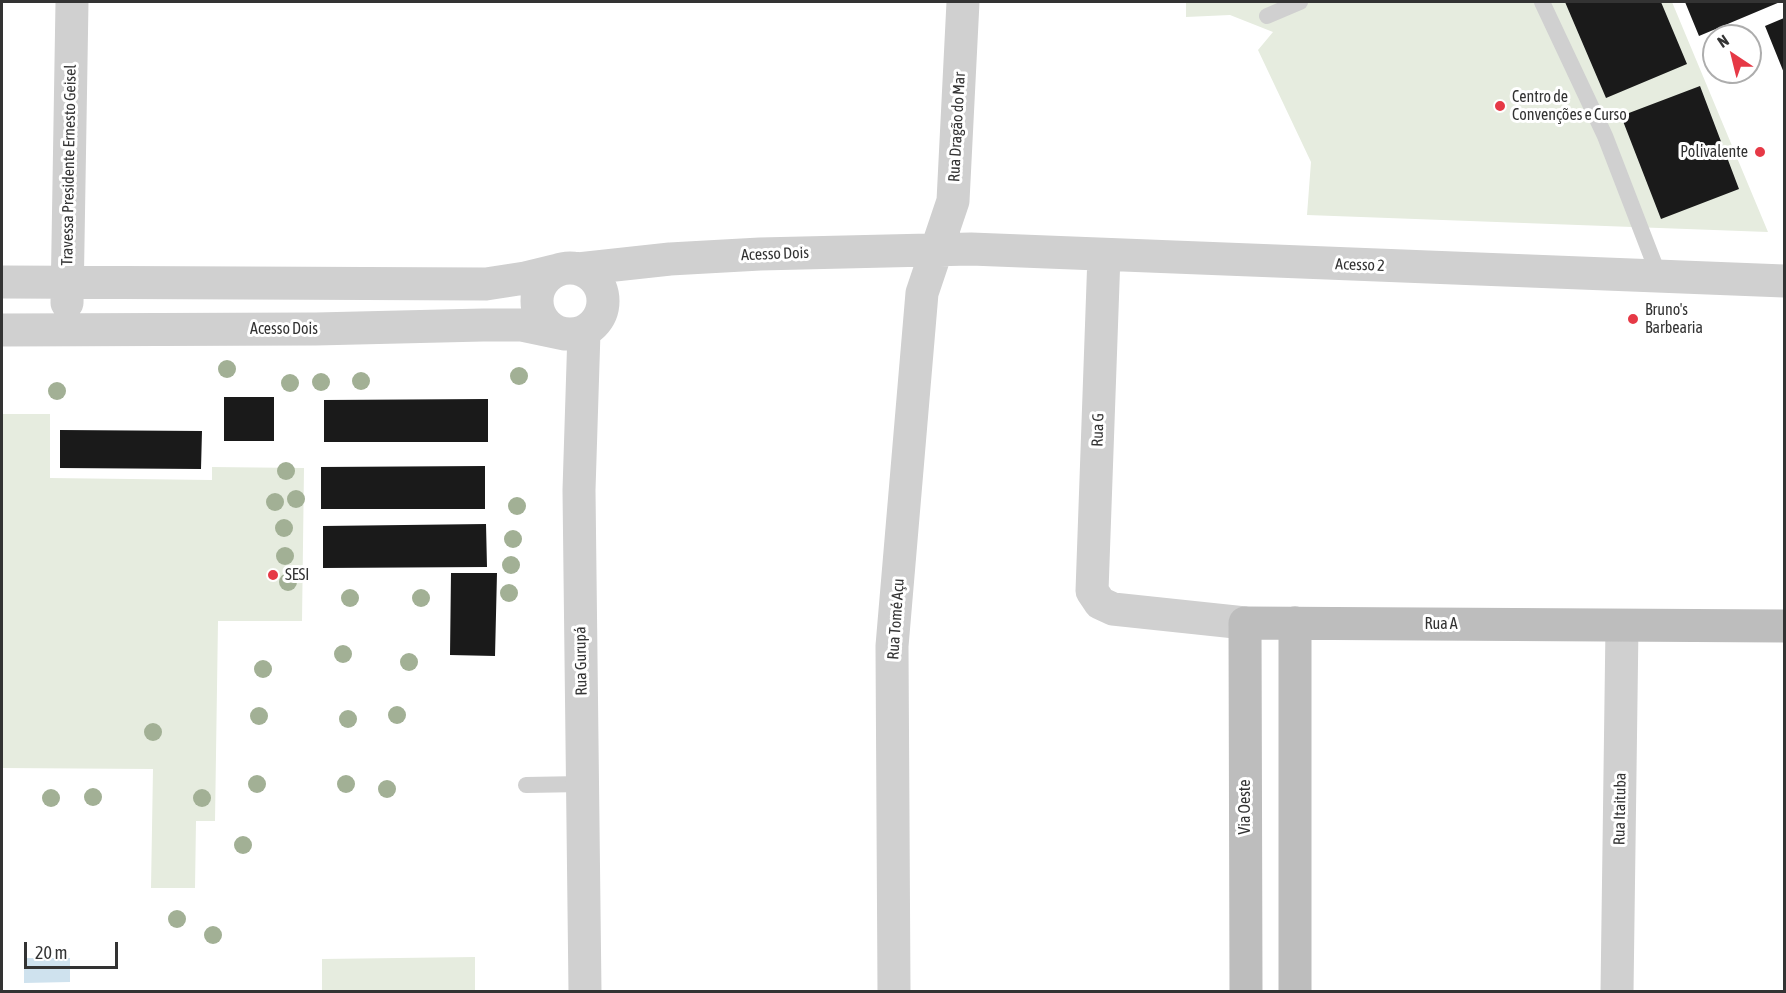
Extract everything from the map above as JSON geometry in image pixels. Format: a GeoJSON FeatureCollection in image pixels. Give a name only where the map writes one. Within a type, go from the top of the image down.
{"type":"FeatureCollection","features":[{"type":"Feature","properties":{"kind":"street","name":"Travessa Presidente Ernesto Geisel"},"geometry":{"type":"LineString","coordinates":[[66,328],[72,2]]}},
{"type":"Feature","properties":{"kind":"street","name":"Rua Dragão do Mar"},"geometry":{"type":"LineString","coordinates":[[936,249],[953,201],[963,2]]}},
{"type":"Feature","properties":{"kind":"street","name":"Acesso Dois"},"geometry":{"type":"LineString","coordinates":[[2,282],[486,284],[568,269],[670,260],[760,254],[936,249]]}},
{"type":"Feature","properties":{"kind":"street","name":"Acesso 2"},"geometry":{"type":"LineString","coordinates":[[936,249],[1785,281]]}},
{"type":"Feature","properties":{"kind":"street","name":"Rua Tomé Açu"},"geometry":{"type":"LineString","coordinates":[[894,992],[892,646],[922,293],[936,249]]}},
{"type":"Feature","properties":{"kind":"street","name":"Rua G"},"geometry":{"type":"LineString","coordinates":[[1100,603],[1092,591],[1104,255]]}},
{"type":"Feature","properties":{"kind":"street"},"geometry":{"type":"LineString","coordinates":[[568,269],[588,272],[596,279],[604,298],[599,318],[592,326],[574,333],[548,326],[538,310],[539,291],[543,282],[568,269]]}},
{"type":"Feature","properties":{"kind":"street","name":"Acesso Dois"},"geometry":{"type":"LineString","coordinates":[[2,330],[316,329],[522,325],[574,333]]}},
{"type":"Feature","properties":{"kind":"street","name":"Rua Gurupá"},"geometry":{"type":"LineString","coordinates":[[574,333],[579,490],[585,992]]}},
{"type":"Feature","properties":{"kind":"street","name":"Rua A"},"geometry":{"type":"LineString","coordinates":[[1100,603],[1113,609],[1245,623],[1785,626]]}},
{"type":"Feature","properties":{"kind":"street","name":"Via Oeste"},"geometry":{"type":"LineString","coordinates":[[1245,623],[1246,992]]}},
{"type":"Feature","properties":{"kind":"street"},"geometry":{"type":"LineString","coordinates":[[1295,623],[1295,992]]}},
{"type":"Feature","properties":{"kind":"street","name":"Rua Itaituba"},"geometry":{"type":"LineString","coordinates":[[1617,992],[1622,626]]}},
{"type":"Feature","properties":{"kind":"lane"},"geometry":{"type":"LineString","coordinates":[[1268,16],[1300,2]]}},
{"type":"Feature","properties":{"kind":"lane"},"geometry":{"type":"LineString","coordinates":[[1542,2],[1605,136],[1659,276]]}},
{"type":"Feature","properties":{"kind":"lane"},"geometry":{"type":"LineString","coordinates":[[526,785],[582,784]]}},
{"type":"Feature","properties":{"kind":"shaded area","name":"Centro de Convenções e Curso"},"geometry":{"type":"Polygon","coordinates":[[[1186,2],[1672,2],[1702,74],[1702,84],[1706,84],[1768,232],[1307,215],[1311,162],[1258,50],[1273,32],[1230,15],[1186,17],[1186,2]]]}},
{"type":"Feature","properties":{"kind":"shaded area"},"geometry":{"type":"Polygon","coordinates":[[[2,414],[50,414],[50,478],[212,480],[212,467],[304,468],[302,621],[218,621],[215,821],[196,821],[195,888],[151,888],[153,769],[2,768],[2,414]]]}},
{"type":"Feature","properties":{"kind":"shaded area"},"geometry":{"type":"Polygon","coordinates":[[[475,957],[475,991],[322,991],[322,959],[475,957]]]}},
{"type":"Feature","properties":{"kind":"water"},"geometry":{"type":"Polygon","coordinates":[[[24,958],[70,958],[70,982],[24,983],[24,958]]]}},
{"type":"Feature","properties":{"kind":"building"},"geometry":{"type":"Polygon","coordinates":[[[1565,2],[1661,2],[1687,64],[1606,98],[1565,2]]]}},
{"type":"Feature","properties":{"kind":"building"},"geometry":{"type":"Polygon","coordinates":[[[1685,2],[1780,2],[1728,24],[1702,24],[1702,35],[1699,36],[1685,2]]]}},
{"type":"Feature","properties":{"kind":"building"},"geometry":{"type":"Polygon","coordinates":[[[1784,18],[1784,73],[1765,26],[1784,18]]]}},
{"type":"Feature","properties":{"kind":"building"},"geometry":{"type":"Polygon","coordinates":[[[1700,86],[1739,189],[1661,219],[1621,116],[1700,86]]]}},
{"type":"Feature","properties":{"kind":"building"},"geometry":{"type":"Polygon","coordinates":[[[224,397],[274,397],[274,441],[224,441],[224,397]]]}},
{"type":"Feature","properties":{"kind":"building"},"geometry":{"type":"Polygon","coordinates":[[[488,399],[488,442],[324,442],[324,400],[488,399]]]}},
{"type":"Feature","properties":{"kind":"building"},"geometry":{"type":"Polygon","coordinates":[[[60,430],[202,431],[201,469],[60,468],[60,430]]]}},
{"type":"Feature","properties":{"kind":"building"},"geometry":{"type":"Polygon","coordinates":[[[485,466],[485,509],[321,509],[321,467],[485,466]]]}},
{"type":"Feature","properties":{"kind":"building"},"geometry":{"type":"Polygon","coordinates":[[[486,524],[487,567],[323,568],[323,526],[486,524]]]}},
{"type":"Feature","properties":{"kind":"building"},"geometry":{"type":"Polygon","coordinates":[[[451,573],[497,573],[495,656],[450,655],[451,573]]]}},
{"type":"Feature","properties":{"kind":"place","name":"Centro de Convenções e Curso"},"geometry":{"type":"Point","coordinates":[1500,106]}},
{"type":"Feature","properties":{"kind":"place","name":"Polivalente"},"geometry":{"type":"Point","coordinates":[1760,152]}},
{"type":"Feature","properties":{"kind":"place","name":"Bruno's Barbearia"},"geometry":{"type":"Point","coordinates":[1633,319]}},
{"type":"Feature","properties":{"kind":"place","name":"SESI"},"geometry":{"type":"Point","coordinates":[273,575]}}]}
